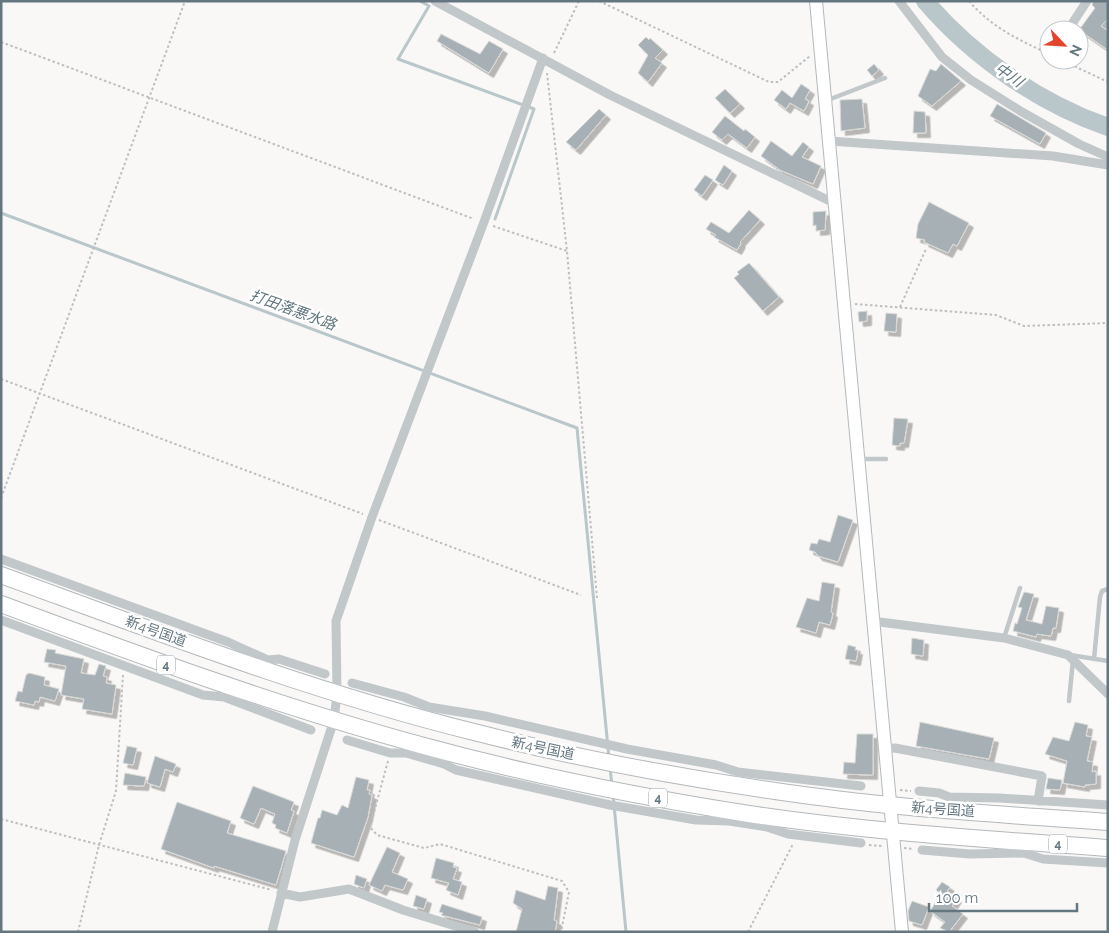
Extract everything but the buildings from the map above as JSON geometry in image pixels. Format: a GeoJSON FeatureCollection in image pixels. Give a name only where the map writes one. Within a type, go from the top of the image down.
{"type":"FeatureCollection","features":[{"type":"Feature","properties":{"kind":"highway","name":"新4号国道"},"geometry":{"type":"LineString","coordinates":[[1,575],[254,661],[337,694],[428,714],[564,753],[750,781],[891,805],[965,804],[1108,822]]}},
{"type":"Feature","properties":{"kind":"highway","name":"新4号国道"},"geometry":{"type":"LineString","coordinates":[[1,604],[243,698],[334,720],[424,752],[602,787],[748,819],[893,831],[1008,847],[1108,848]]}},
{"type":"Feature","properties":{"kind":"street"},"geometry":{"type":"LineString","coordinates":[[435,1],[610,96],[834,203]]}},
{"type":"Feature","properties":{"kind":"street"},"geometry":{"type":"LineString","coordinates":[[816,1],[902,932]]}},
{"type":"Feature","properties":{"kind":"street"},"geometry":{"type":"LineString","coordinates":[[899,1],[942,57],[971,80],[1047,126],[1108,157]]}},
{"type":"Feature","properties":{"kind":"street"},"geometry":{"type":"LineString","coordinates":[[1075,20],[1087,1]]}},
{"type":"Feature","properties":{"kind":"street"},"geometry":{"type":"LineString","coordinates":[[272,932],[295,840],[334,720],[337,694],[336,621],[372,517],[546,60]]}},
{"type":"Feature","properties":{"kind":"street"},"geometry":{"type":"LineString","coordinates":[[829,141],[1053,156],[1108,165]]}},
{"type":"Feature","properties":{"kind":"street"},"geometry":{"type":"LineString","coordinates":[[1,559],[228,642],[254,661],[279,659],[325,674]]}},
{"type":"Feature","properties":{"kind":"street"},"geometry":{"type":"LineString","coordinates":[[1,620],[203,695],[243,698],[267,715],[311,730]]}},
{"type":"Feature","properties":{"kind":"street"},"geometry":{"type":"LineString","coordinates":[[872,621],[1004,638],[1070,657],[1108,694]]}},
{"type":"Feature","properties":{"kind":"street"},"geometry":{"type":"LineString","coordinates":[[352,683],[404,697],[428,714]]}},
{"type":"Feature","properties":{"kind":"street"},"geometry":{"type":"LineString","coordinates":[[347,740],[390,753],[424,752]]}},
{"type":"Feature","properties":{"kind":"street"},"geometry":{"type":"LineString","coordinates":[[885,749],[895,748],[1042,776],[1038,801]]}},
{"type":"Feature","properties":{"kind":"street"},"geometry":{"type":"LineString","coordinates":[[750,781],[861,786]]}},
{"type":"Feature","properties":{"kind":"street"},"geometry":{"type":"LineString","coordinates":[[919,792],[965,804],[1038,801],[1108,805]]}},
{"type":"Feature","properties":{"kind":"street"},"geometry":{"type":"LineString","coordinates":[[748,819],[798,836],[861,844]]}},
{"type":"Feature","properties":{"kind":"street"},"geometry":{"type":"LineString","coordinates":[[922,850],[970,854],[1008,847],[1043,859],[1108,863]]}},
{"type":"Feature","properties":{"kind":"street"},"geometry":{"type":"LineString","coordinates":[[281,893],[300,897],[349,889],[403,910],[475,932]]}},
{"type":"Feature","properties":{"kind":"lane"},"geometry":{"type":"LineString","coordinates":[[825,101],[885,78]]}},
{"type":"Feature","properties":{"kind":"lane"},"geometry":{"type":"LineString","coordinates":[[858,459],[886,459]]}},
{"type":"Feature","properties":{"kind":"lane"},"geometry":{"type":"LineString","coordinates":[[1004,638],[1020,588]]}},
{"type":"Feature","properties":{"kind":"lane"},"geometry":{"type":"LineString","coordinates":[[1094,659],[1100,597],[1102,591],[1108,589]]}},
{"type":"Feature","properties":{"kind":"lane"},"geometry":{"type":"LineString","coordinates":[[1070,701],[1070,657],[1108,661]]}},
{"type":"Feature","properties":{"kind":"path"},"geometry":{"type":"LineString","coordinates":[[1,498],[185,1]]}},
{"type":"Feature","properties":{"kind":"path"},"geometry":{"type":"LineString","coordinates":[[579,1],[546,60],[567,251],[597,598]]}},
{"type":"Feature","properties":{"kind":"path"},"geometry":{"type":"LineString","coordinates":[[599,1],[769,82],[778,82],[820,48]]}},
{"type":"Feature","properties":{"kind":"path"},"geometry":{"type":"LineString","coordinates":[[969,1],[983,17],[1006,33],[1039,49]]}},
{"type":"Feature","properties":{"kind":"path"},"geometry":{"type":"LineString","coordinates":[[1,42],[484,222],[567,251]]}},
{"type":"Feature","properties":{"kind":"path"},"geometry":{"type":"LineString","coordinates":[[1082,70],[1108,82]]}},
{"type":"Feature","properties":{"kind":"path"},"geometry":{"type":"LineString","coordinates":[[900,308],[926,249]]}},
{"type":"Feature","properties":{"kind":"path"},"geometry":{"type":"LineString","coordinates":[[843,303],[996,315],[1024,326],[1108,323]]}},
{"type":"Feature","properties":{"kind":"path"},"geometry":{"type":"LineString","coordinates":[[1,379],[581,595]]}},
{"type":"Feature","properties":{"kind":"path"},"geometry":{"type":"LineString","coordinates":[[78,932],[99,844],[116,791],[124,665]]}},
{"type":"Feature","properties":{"kind":"path"},"geometry":{"type":"LineString","coordinates":[[390,753],[370,827],[377,835],[424,848],[440,844],[562,881],[568,892],[560,932]]}},
{"type":"Feature","properties":{"kind":"path"},"geometry":{"type":"LineString","coordinates":[[898,790],[919,792]]}},
{"type":"Feature","properties":{"kind":"path"},"geometry":{"type":"LineString","coordinates":[[1,819],[281,893]]}},
{"type":"Feature","properties":{"kind":"path"},"geometry":{"type":"LineString","coordinates":[[748,932],[798,836]]}},
{"type":"Feature","properties":{"kind":"path"},"geometry":{"type":"LineString","coordinates":[[861,844],[884,846]]}},
{"type":"Feature","properties":{"kind":"waterway"},"geometry":{"type":"LineString","coordinates":[[420,1],[429,6],[398,59],[534,109],[495,219]]}},
{"type":"Feature","properties":{"kind":"waterway","name":"中川"},"geometry":{"type":"LineString","coordinates":[[925,1],[964,41],[1009,76],[1057,105],[1108,127]]}},
{"type":"Feature","properties":{"kind":"waterway","name":"打田落悪水路"},"geometry":{"type":"LineString","coordinates":[[1,213],[577,428],[609,758]]}},
{"type":"Feature","properties":{"kind":"waterway"},"geometry":{"type":"LineString","coordinates":[[610,767],[612,786]]}},
{"type":"Feature","properties":{"kind":"waterway"},"geometry":{"type":"LineString","coordinates":[[613,794],[626,932]]}}]}
